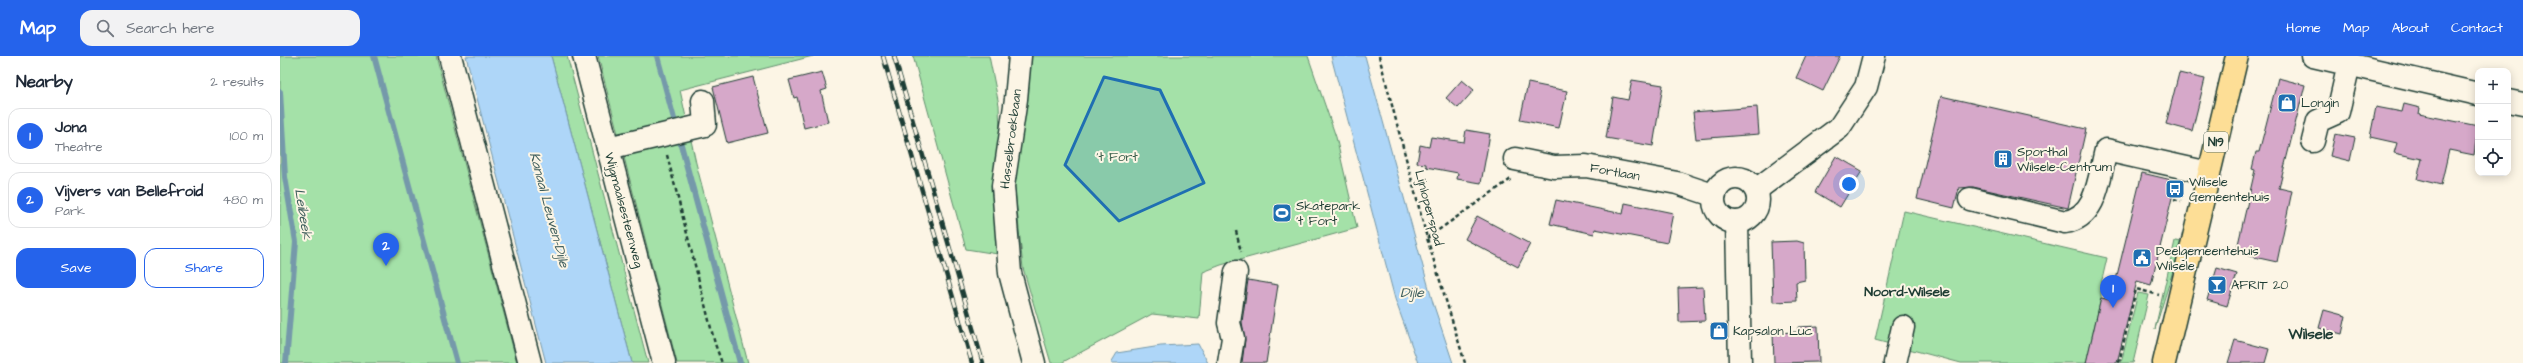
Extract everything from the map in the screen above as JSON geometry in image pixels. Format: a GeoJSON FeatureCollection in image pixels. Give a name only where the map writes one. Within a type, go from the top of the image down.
{"type":"FeatureCollection","features":[{"type":"Feature","properties":{"kind":"main road","name":"N19"},"geometry":{"type":"LineString","coordinates":[[2164,363],[2236,56]]}},
{"type":"Feature","properties":{"kind":"street"},"geometry":{"type":"LineString","coordinates":[[450,56],[530,363]]}},
{"type":"Feature","properties":{"kind":"street","name":"Wijgmaalsesteenweg"},"geometry":{"type":"LineString","coordinates":[[584,56],[664,363]]}},
{"type":"Feature","properties":{"kind":"street","name":"Hasselbroekbaan"},"geometry":{"type":"LineString","coordinates":[[1020,56],[1016,99],[1003,186],[1010,273],[1034,363]]}},
{"type":"Feature","properties":{"kind":"street"},"geometry":{"type":"LineString","coordinates":[[1756,190],[1839,128],[1866,87],[1874,56]]}},
{"type":"Feature","properties":{"kind":"street"},"geometry":{"type":"LineString","coordinates":[[2313,56],[2475,93]]}},
{"type":"Feature","properties":{"kind":"street"},"geometry":{"type":"LineString","coordinates":[[2313,141],[2318,121],[2338,112],[2349,64]]}},
{"type":"Feature","properties":{"kind":"street"},"geometry":{"type":"LineString","coordinates":[[608,148],[705,125],[703,101]]}},
{"type":"Feature","properties":{"kind":"street"},"geometry":{"type":"LineString","coordinates":[[2511,102],[2523,104]]}},
{"type":"Feature","properties":{"kind":"street"},"geometry":{"type":"LineString","coordinates":[[1970,199],[2065,222],[2075,220],[2086,212],[2092,202],[2106,150],[2209,173]]}},
{"type":"Feature","properties":{"kind":"street","name":"Fortlaan"},"geometry":{"type":"LineString","coordinates":[[1521,161],[1554,167],[1586,166],[1677,183],[1714,195]]}},
{"type":"Feature","properties":{"kind":"street"},"geometry":{"type":"LineString","coordinates":[[1731,178],[1746,180],[1756,190],[1757,204],[1755,211],[1750,216],[1737,222],[1723,218],[1718,212],[1714,195],[1719,186],[1731,178]]}},
{"type":"Feature","properties":{"kind":"street"},"geometry":{"type":"LineString","coordinates":[[1737,222],[1740,363]]}},
{"type":"Feature","properties":{"kind":"street"},"geometry":{"type":"LineString","coordinates":[[1229,363],[1233,338],[1229,322],[1236,272]]}},
{"type":"Feature","properties":{"kind":"street"},"geometry":{"type":"LineString","coordinates":[[1895,363],[1903,327]]}},
{"type":"Feature","properties":{"kind":"path","name":"Lijnloperspad"},"geometry":{"type":"LineString","coordinates":[[1379,56],[1427,238],[1465,363]]}},
{"type":"Feature","properties":{"kind":"path"},"geometry":{"type":"LineString","coordinates":[[663,135],[715,344],[722,363]]}},
{"type":"Feature","properties":{"kind":"path"},"geometry":{"type":"LineString","coordinates":[[1427,238],[1516,176],[1521,161]]}},
{"type":"Feature","properties":{"kind":"path"},"geometry":{"type":"LineString","coordinates":[[2119,363],[2136,289],[2159,295]]}},
{"type":"Feature","properties":{"kind":"highlighted area"},"geometry":{"type":"Polygon","coordinates":[[[1104,77],[1160,90],[1204,183],[1119,221],[1065,165],[1104,77]]]}},
{"type":"Feature","properties":{"kind":"green space"},"geometry":{"type":"Polygon","coordinates":[[[280,56],[436,56],[517,363],[280,363],[280,56]]]}},
{"type":"Feature","properties":{"kind":"green space"},"geometry":{"type":"Polygon","coordinates":[[[551,56],[567,56],[648,363],[632,363],[551,56]]]}},
{"type":"Feature","properties":{"kind":"green space"},"geometry":{"type":"Polygon","coordinates":[[[598,56],[813,56],[680,90],[696,163],[748,363],[677,363],[598,56]]]}},
{"type":"Feature","properties":{"kind":"green space"},"geometry":{"type":"Polygon","coordinates":[[[913,56],[989,56],[999,105],[1004,255],[966,249],[913,56]]]}},
{"type":"Feature","properties":{"kind":"green space","name":"'t Fort"},"geometry":{"type":"Polygon","coordinates":[[[1031,56],[1308,56],[1336,137],[1357,228],[1221,265],[1203,272],[1199,319],[1152,314],[1061,363],[1051,363],[1023,268],[1014,181],[1031,56]]]}},
{"type":"Feature","properties":{"kind":"green space"},"geometry":{"type":"Polygon","coordinates":[[[1904,211],[2107,258],[2101,284],[2101,298],[2086,363],[1961,363],[1875,340],[1904,211]]]}},
{"type":"Feature","properties":{"kind":"green space"},"geometry":{"type":"Polygon","coordinates":[[[2175,241],[2182,242],[2155,329],[2175,241]]]}},
{"type":"Feature","properties":{"kind":"green space"},"geometry":{"type":"Polygon","coordinates":[[[2138,293],[2149,295],[2133,363],[2121,363],[2138,293]]]}},
{"type":"Feature","properties":{"kind":"water","name":"Kanaal Leuven-Dijle"},"geometry":{"type":"Polygon","coordinates":[[[466,56],[551,56],[632,363],[546,363],[466,56]]]}},
{"type":"Feature","properties":{"kind":"water","name":"Dijle"},"geometry":{"type":"Polygon","coordinates":[[[1331,56],[1365,56],[1433,303],[1453,363],[1418,363],[1395,299],[1331,56]]]}},
{"type":"Feature","properties":{"kind":"water"},"geometry":{"type":"Polygon","coordinates":[[[1198,344],[1208,363],[1111,363],[1117,353],[1161,346],[1198,344]]]}},
{"type":"Feature","properties":{"kind":"building"},"geometry":{"type":"Polygon","coordinates":[[[1806,56],[1840,56],[1823,91],[1796,78],[1806,56]]]}},
{"type":"Feature","properties":{"kind":"building"},"geometry":{"type":"Polygon","coordinates":[[[822,72],[827,89],[821,91],[828,122],[804,128],[797,97],[794,98],[789,80],[822,72]]]}},
{"type":"Feature","properties":{"kind":"building"},"geometry":{"type":"Polygon","coordinates":[[[2179,73],[2205,79],[2192,131],[2166,124],[2179,73]]]}},
{"type":"Feature","properties":{"kind":"building"},"geometry":{"type":"Polygon","coordinates":[[[753,77],[768,133],[727,143],[713,87],[753,77]]]}},
{"type":"Feature","properties":{"kind":"building"},"geometry":{"type":"Polygon","coordinates":[[[2278,78],[2305,85],[2279,188],[2292,191],[2277,262],[2236,253],[2255,170],[2252,169],[2256,152],[2259,152],[2278,78]]]}},
{"type":"Feature","properties":{"kind":"building"},"geometry":{"type":"Polygon","coordinates":[[[1462,80],[1474,90],[1458,108],[1446,98],[1462,80]]]}},
{"type":"Feature","properties":{"kind":"building"},"geometry":{"type":"Polygon","coordinates":[[[1632,80],[1663,85],[1653,146],[1606,138],[1613,97],[1628,100],[1632,80]]]}},
{"type":"Feature","properties":{"kind":"building"},"geometry":{"type":"Polygon","coordinates":[[[1528,83],[1567,91],[1559,128],[1520,120],[1528,83]]]}},
{"type":"Feature","properties":{"kind":"building","name":"Sporthal Wilsele-Centrum"},"geometry":{"type":"Polygon","coordinates":[[[1941,96],[2086,129],[2068,208],[1973,187],[1959,188],[1954,208],[1917,199],[1941,96]]]}},
{"type":"Feature","properties":{"kind":"building"},"geometry":{"type":"Polygon","coordinates":[[[2404,104],[2420,108],[2419,114],[2475,125],[2474,155],[2449,150],[2441,185],[2417,179],[2422,159],[2394,153],[2397,143],[2370,137],[2376,107],[2402,112],[2404,104]]]}},
{"type":"Feature","properties":{"kind":"building"},"geometry":{"type":"Polygon","coordinates":[[[1757,107],[1759,134],[1696,139],[1693,112],[1757,107]]]}},
{"type":"Feature","properties":{"kind":"building"},"geometry":{"type":"Polygon","coordinates":[[[1466,130],[1490,134],[1481,183],[1457,179],[1458,173],[1426,167],[1426,164],[1417,163],[1420,145],[1429,147],[1431,137],[1464,142],[1466,130]]]}},
{"type":"Feature","properties":{"kind":"building"},"geometry":{"type":"Polygon","coordinates":[[[2335,134],[2355,138],[2350,161],[2330,156],[2335,134]]]}},
{"type":"Feature","properties":{"kind":"building"},"geometry":{"type":"Polygon","coordinates":[[[1836,156],[1862,171],[1840,207],[1815,192],[1836,156]]]}},
{"type":"Feature","properties":{"kind":"building"},"geometry":{"type":"Polygon","coordinates":[[[2142,173],[2176,181],[2151,285],[2137,281],[2117,363],[2086,363],[2101,298],[2111,300],[2142,173]]]}},
{"type":"Feature","properties":{"kind":"building"},"geometry":{"type":"Polygon","coordinates":[[[1556,200],[1623,214],[1625,203],[1673,213],[1667,243],[1595,229],[1594,234],[1550,224],[1556,200]]]}},
{"type":"Feature","properties":{"kind":"building"},"geometry":{"type":"Polygon","coordinates":[[[1477,216],[1530,244],[1518,267],[1465,239],[1477,216]]]}},
{"type":"Feature","properties":{"kind":"building"},"geometry":{"type":"Polygon","coordinates":[[[1797,241],[1804,243],[1805,280],[1796,282],[1797,301],[1773,302],[1771,242],[1797,241]]]}},
{"type":"Feature","properties":{"kind":"building"},"geometry":{"type":"Polygon","coordinates":[[[2217,268],[2237,274],[2227,306],[2207,300],[2217,268]]]}},
{"type":"Feature","properties":{"kind":"building"},"geometry":{"type":"Polygon","coordinates":[[[1248,280],[1278,285],[1266,363],[1242,363],[1245,340],[1242,322],[1248,280]]]}},
{"type":"Feature","properties":{"kind":"building"},"geometry":{"type":"Polygon","coordinates":[[[1703,287],[1705,321],[1679,322],[1678,288],[1703,287]]]}},
{"type":"Feature","properties":{"kind":"building"},"geometry":{"type":"Polygon","coordinates":[[[2324,310],[2346,316],[2342,334],[2319,328],[2324,310]]]}},
{"type":"Feature","properties":{"kind":"building"},"geometry":{"type":"Polygon","coordinates":[[[1818,326],[1819,362],[1774,363],[1773,333],[1798,332],[1798,327],[1818,326]]]}},
{"type":"Feature","properties":{"kind":"building"},"geometry":{"type":"Polygon","coordinates":[[[2235,340],[2269,349],[2265,363],[2228,363],[2235,340]]]}},
{"type":"Feature","properties":{"kind":"waterway"},"geometry":{"type":"LineString","coordinates":[[374,56],[457,363]]}},
{"type":"Feature","properties":{"kind":"waterway"},"geometry":{"type":"LineString","coordinates":[[657,56],[740,363]]}},
{"type":"Feature","properties":{"kind":"waterway","name":"Leibeek"},"geometry":{"type":"LineString","coordinates":[[280,92],[285,177],[296,242],[286,363]]}},
{"type":"Feature","properties":{"kind":"railway"},"geometry":{"type":"LineString","coordinates":[[883,56],[972,363]]}},
{"type":"Feature","properties":{"kind":"railway"},"geometry":{"type":"LineString","coordinates":[[894,56],[983,363]]}},
{"type":"Feature","properties":{"kind":"place","name":"Longin"},"geometry":{"type":"Point","coordinates":[2287,103]}},
{"type":"Feature","properties":{"kind":"place","name":"Sporthal Wilsele-Centrum"},"geometry":{"type":"Point","coordinates":[2003,159]}},
{"type":"Feature","properties":{"kind":"place","name":"Wilsele Gemeentehuis"},"geometry":{"type":"Point","coordinates":[2175,189]}},
{"type":"Feature","properties":{"kind":"place","name":"Skatepark 't Fort"},"geometry":{"type":"Point","coordinates":[1282,213]}},
{"type":"Feature","properties":{"kind":"place","name":"Deelgemeentehuis Wilsele"},"geometry":{"type":"Point","coordinates":[2142,258]}},
{"type":"Feature","properties":{"kind":"place","name":"Vijvers van Bellefroid"},"geometry":{"type":"Point","coordinates":[386,266]}},
{"type":"Feature","properties":{"kind":"place","name":"AFRIT 20"},"geometry":{"type":"Point","coordinates":[2217,285]}},
{"type":"Feature","properties":{"kind":"place","name":"Jona"},"geometry":{"type":"Point","coordinates":[2113,308]}},
{"type":"Feature","properties":{"kind":"place","name":"Kapsalon Luc"},"geometry":{"type":"Point","coordinates":[1719,331]}},
{"type":"Feature","properties":{"kind":"district","name":"Noord-Wilsele"},"geometry":{"type":"Point","coordinates":[1907,292]}},
{"type":"Feature","properties":{"kind":"district","name":"Wilsele"},"geometry":{"type":"Point","coordinates":[2311,334]}}]}
